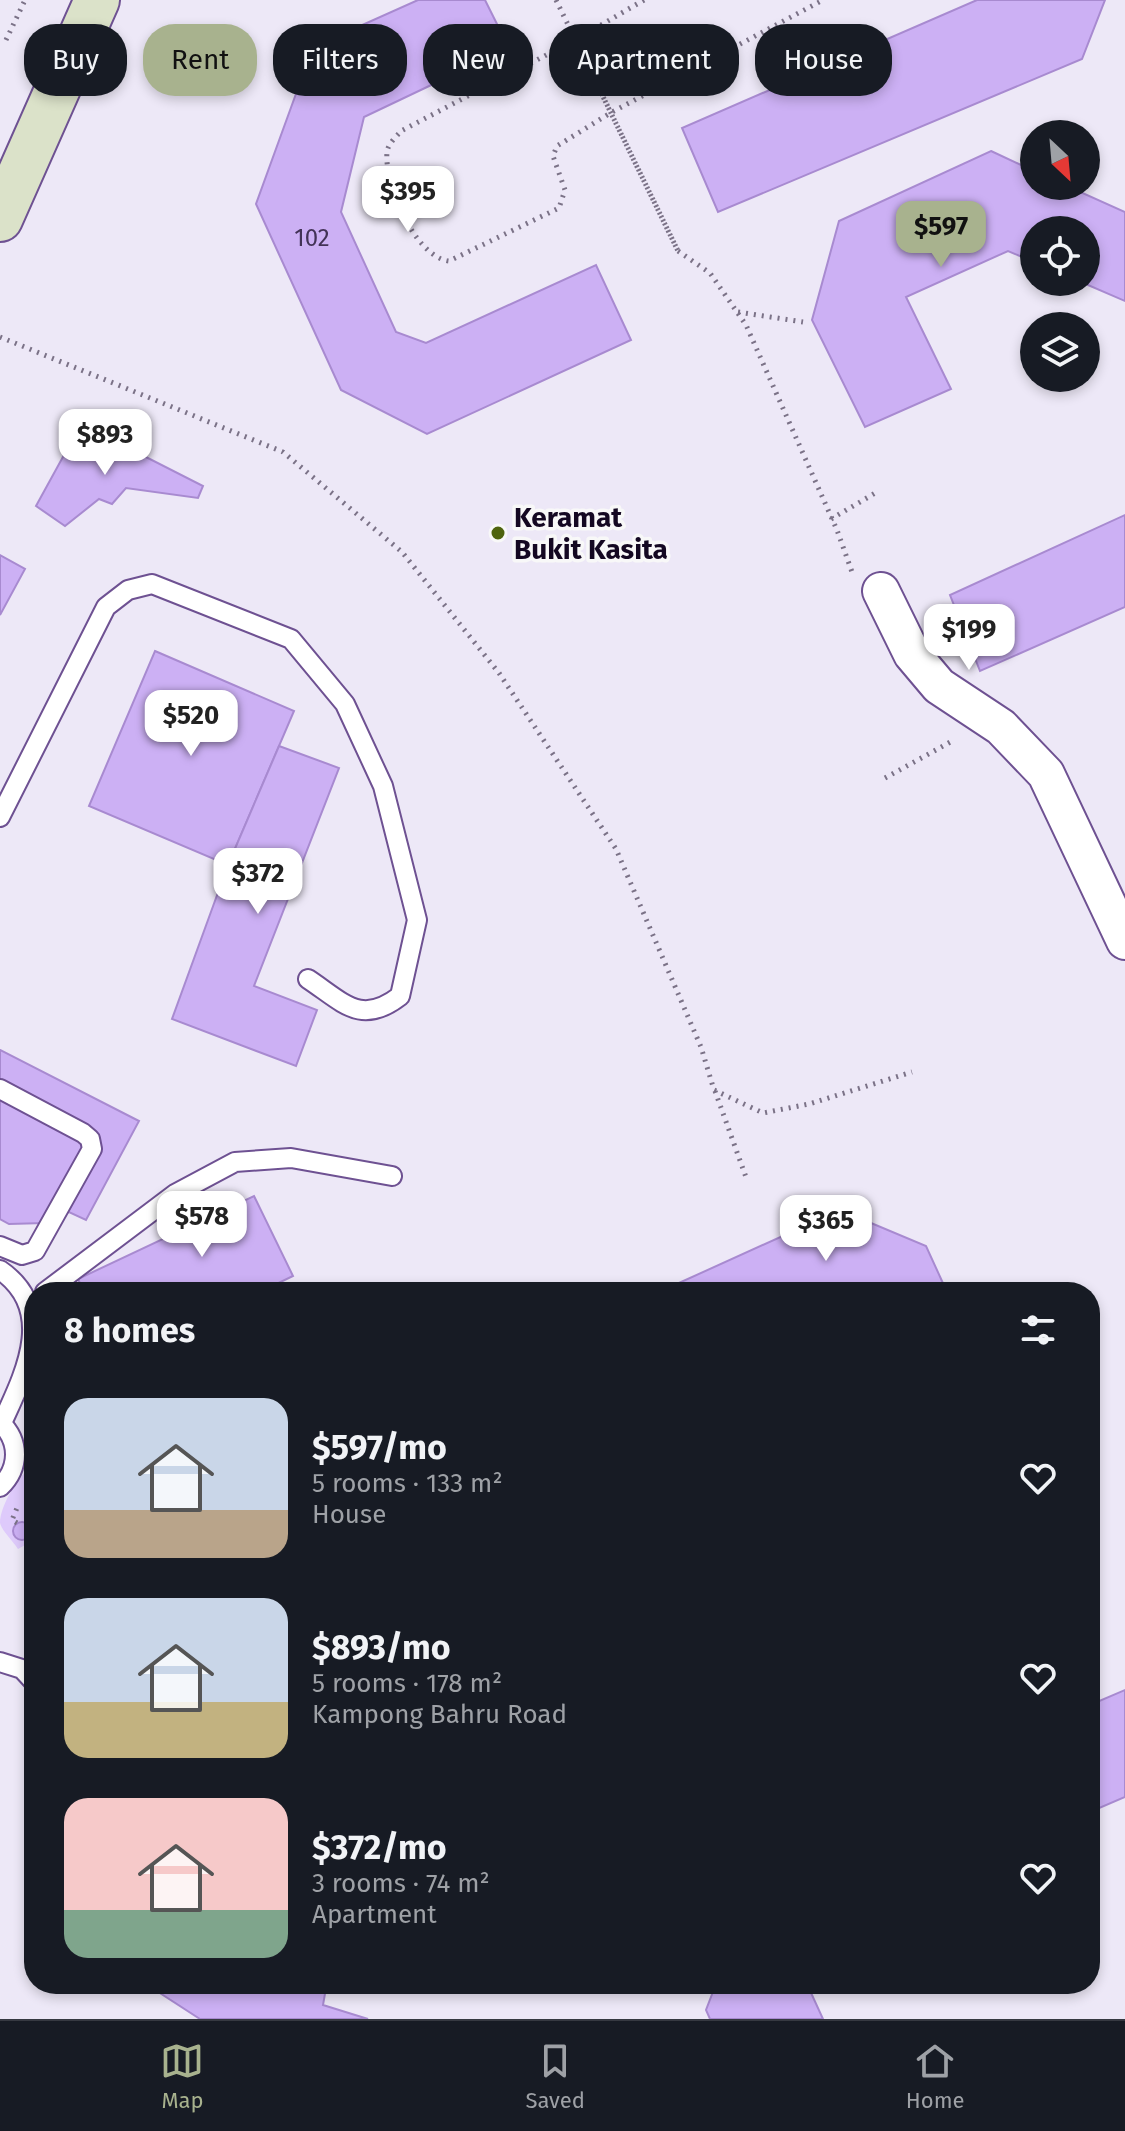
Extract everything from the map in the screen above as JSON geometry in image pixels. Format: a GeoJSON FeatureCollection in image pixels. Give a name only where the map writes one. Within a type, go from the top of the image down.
{"type":"FeatureCollection","features":[{"type":"Feature","properties":{"kind":"main road"},"geometry":{"type":"LineString","coordinates":[[0,219],[97,0]]}},
{"type":"Feature","properties":{"kind":"street"},"geometry":{"type":"LineString","coordinates":[[868,586],[931,677],[952,697],[1001,727],[1046,774],[1125,941]]}},
{"type":"Feature","properties":{"kind":"lane"},"geometry":{"type":"LineString","coordinates":[[0,817],[106,607],[128,590],[152,584],[291,639],[345,704],[383,786],[417,920],[400,996],[381,1011],[356,1011],[308,979]]}},
{"type":"Feature","properties":{"kind":"lane"},"geometry":{"type":"LineString","coordinates":[[0,1089],[90,1139],[89,1158],[35,1251],[22,1255],[0,1246]]}},
{"type":"Feature","properties":{"kind":"lane"},"geometry":{"type":"LineString","coordinates":[[58,1282],[175,1194],[235,1162],[291,1158],[392,1176]]}},
{"type":"Feature","properties":{"kind":"lane"},"geometry":{"type":"LineString","coordinates":[[0,1270],[24,1294]]}},
{"type":"Feature","properties":{"kind":"lane"},"geometry":{"type":"LineString","coordinates":[[0,1487],[9,1476],[16,1454],[14,1442],[1,1423],[24,1375]]}},
{"type":"Feature","properties":{"kind":"lane"},"geometry":{"type":"LineString","coordinates":[[0,1662],[24,1671]]}},
{"type":"Feature","properties":{"kind":"path"},"geometry":{"type":"LineString","coordinates":[[6,40],[25,0]]}},
{"type":"Feature","properties":{"kind":"path"},"geometry":{"type":"LineString","coordinates":[[556,0],[567,24]]}},
{"type":"Feature","properties":{"kind":"path"},"geometry":{"type":"LineString","coordinates":[[603,24],[644,0]]}},
{"type":"Feature","properties":{"kind":"path"},"geometry":{"type":"LineString","coordinates":[[549,54],[401,131],[387,148],[400,205],[415,239],[429,255],[449,261],[559,208],[565,190],[553,156],[557,146],[612,112],[823,0]]}},
{"type":"Feature","properties":{"kind":"path"},"geometry":{"type":"LineString","coordinates":[[603,96],[678,251],[710,273],[738,312],[831,519],[868,586]]}},
{"type":"Feature","properties":{"kind":"path"},"geometry":{"type":"LineString","coordinates":[[604,96],[678,251]]}},
{"type":"Feature","properties":{"kind":"path"},"geometry":{"type":"LineString","coordinates":[[738,312],[803,322]]}},
{"type":"Feature","properties":{"kind":"path"},"geometry":{"type":"LineString","coordinates":[[0,337],[283,452],[402,552],[499,673],[616,849],[701,1047],[747,1180]]}},
{"type":"Feature","properties":{"kind":"path"},"geometry":{"type":"LineString","coordinates":[[831,519],[877,492]]}},
{"type":"Feature","properties":{"kind":"path"},"geometry":{"type":"LineString","coordinates":[[885,778],[934,755],[962,735],[954,731]]}},
{"type":"Feature","properties":{"kind":"path"},"geometry":{"type":"LineString","coordinates":[[714,1090],[763,1113],[809,1104],[912,1072]]}},
{"type":"Feature","properties":{"kind":"shaded area"},"geometry":{"type":"Polygon","coordinates":[[[23,1475],[24,1546],[18,1549],[0,1523],[3,1507],[23,1475]]]}},
{"type":"Feature","properties":{"kind":"building"},"geometry":{"type":"Polygon","coordinates":[[[418,0],[485,0],[497,24],[423,24],[423,89],[364,117],[341,212],[396,332],[426,343],[596,265],[631,340],[427,434],[341,390],[256,204],[295,96],[407,96],[407,24],[364,24],[418,0]]]}},
{"type":"Feature","properties":{"kind":"building"},"geometry":{"type":"Polygon","coordinates":[[[977,0],[1105,0],[1082,59],[718,212],[682,128],[756,96],[892,96],[892,37],[977,0]]]}},
{"type":"Feature","properties":{"kind":"building"},"geometry":{"type":"Polygon","coordinates":[[[991,151],[1020,164],[1020,200],[1098,200],[1125,212],[1125,301],[1100,290],[1100,216],[1020,216],[1020,256],[1008,251],[906,297],[951,389],[865,427],[812,320],[839,221],[991,151]]]}},
{"type":"Feature","properties":{"kind":"building"},"geometry":{"type":"Polygon","coordinates":[[[81,424],[203,486],[198,498],[126,488],[112,504],[99,499],[65,526],[36,506],[81,424]]]}},
{"type":"Feature","properties":{"kind":"building"},"geometry":{"type":"Polygon","coordinates":[[[1125,515],[1125,607],[980,671],[950,595],[1125,515]]]}},
{"type":"Feature","properties":{"kind":"building"},"geometry":{"type":"Polygon","coordinates":[[[0,555],[25,569],[0,615],[0,555]]]}},
{"type":"Feature","properties":{"kind":"building"},"geometry":{"type":"Polygon","coordinates":[[[155,651],[294,711],[228,865],[89,806],[155,651]]]}},
{"type":"Feature","properties":{"kind":"building"},"geometry":{"type":"Polygon","coordinates":[[[279,746],[339,768],[254,986],[317,1010],[296,1066],[172,1019],[228,865],[279,746]]]}},
{"type":"Feature","properties":{"kind":"building"},"geometry":{"type":"Polygon","coordinates":[[[0,1050],[139,1121],[86,1220],[69,1212],[45,1223],[9,1224],[0,1219],[0,1050]]]}},
{"type":"Feature","properties":{"kind":"building"},"geometry":{"type":"Polygon","coordinates":[[[254,1196],[293,1276],[281,1282],[79,1282],[78,1279],[254,1196]]]}},
{"type":"Feature","properties":{"kind":"building"},"geometry":{"type":"Polygon","coordinates":[[[840,1210],[926,1246],[942,1282],[681,1282],[840,1210]]]}},
{"type":"Feature","properties":{"kind":"building"},"geometry":{"type":"Polygon","coordinates":[[[22,1522],[24,1540],[22,1540],[13,1531],[22,1522]]]}},
{"type":"Feature","properties":{"kind":"building"},"geometry":{"type":"Polygon","coordinates":[[[1125,1690],[1125,1797],[1100,1808],[1100,1701],[1125,1690]]]}},
{"type":"Feature","properties":{"kind":"building"},"geometry":{"type":"Polygon","coordinates":[[[161,1994],[325,1994],[323,2005],[368,2019],[200,2019],[161,1994]]]}},
{"type":"Feature","properties":{"kind":"building"},"geometry":{"type":"Polygon","coordinates":[[[712,1994],[812,1994],[823,2019],[710,2019],[706,2010],[712,1994]]]}},
{"type":"Feature","properties":{"kind":"place","name":"Keramat Bukit Kasita"},"geometry":{"type":"Point","coordinates":[498,533]}}]}
